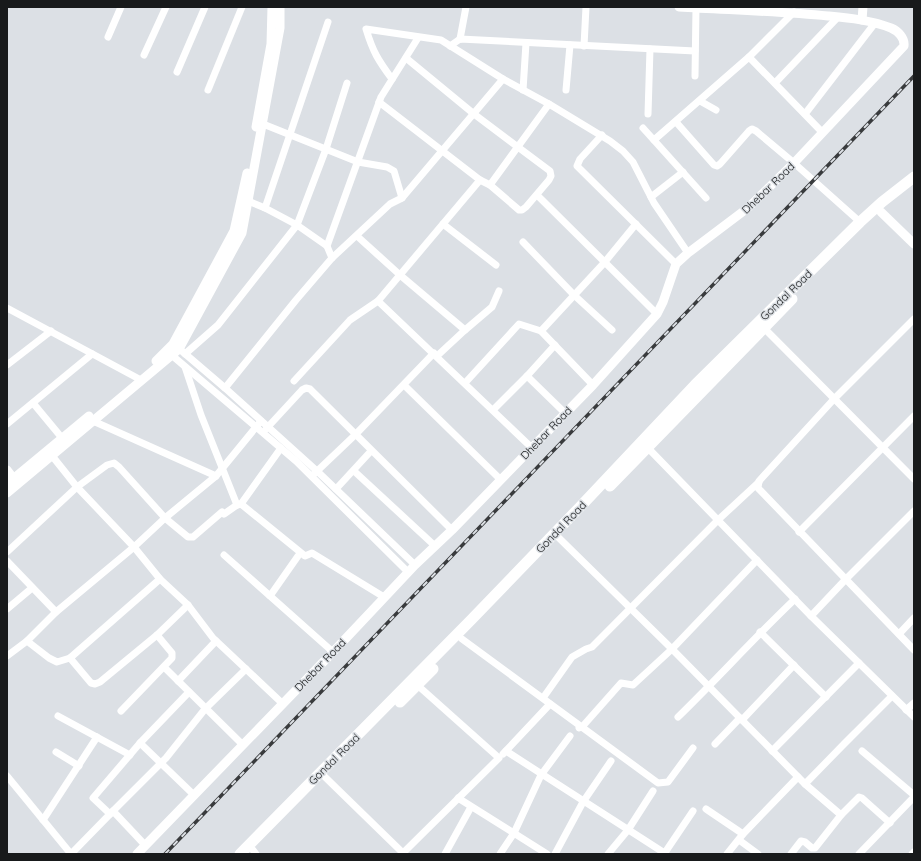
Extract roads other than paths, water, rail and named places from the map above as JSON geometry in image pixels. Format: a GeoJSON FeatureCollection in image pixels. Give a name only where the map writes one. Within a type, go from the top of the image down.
{"type":"FeatureCollection","features":[{"type":"Feature","properties":{"kind":"main road"},"geometry":{"type":"LineString","coordinates":[[253,853],[414,682],[462,639],[558,538],[648,448],[760,325],[914,177]]}},
{"type":"Feature","properties":{"kind":"main road"},"geometry":{"type":"LineString","coordinates":[[882,207],[914,185]]}},
{"type":"Feature","properties":{"kind":"main road","name":"Gondal Road"},"geometry":{"type":"LineString","coordinates":[[240,854],[414,682],[694,385],[760,325],[860,222],[882,207]]}},
{"type":"Feature","properties":{"kind":"street"},"geometry":{"type":"LineString","coordinates":[[108,37],[121,7]]}},
{"type":"Feature","properties":{"kind":"street"},"geometry":{"type":"LineString","coordinates":[[144,55],[166,7]]}},
{"type":"Feature","properties":{"kind":"street"},"geometry":{"type":"LineString","coordinates":[[177,72],[205,7]]}},
{"type":"Feature","properties":{"kind":"street"},"geometry":{"type":"LineString","coordinates":[[208,90],[242,7]]}},
{"type":"Feature","properties":{"kind":"street"},"geometry":{"type":"LineString","coordinates":[[272,7],[271,44],[248,170],[235,227],[180,349],[184,366],[201,415],[222,468],[239,504],[305,556],[312,554],[384,597]]}},
{"type":"Feature","properties":{"kind":"street"},"geometry":{"type":"LineString","coordinates":[[180,349],[242,233],[280,28],[280,7]]}},
{"type":"Feature","properties":{"kind":"street"},"geometry":{"type":"LineString","coordinates":[[460,39],[466,7]]}},
{"type":"Feature","properties":{"kind":"street"},"geometry":{"type":"LineString","coordinates":[[584,46],[586,7]]}},
{"type":"Feature","properties":{"kind":"street","name":"Dhebar Road"},"geometry":{"type":"LineString","coordinates":[[137,854],[333,652],[408,572],[452,530],[593,385],[657,314],[663,302],[676,264],[688,253],[742,213],[794,162],[904,46],[905,42],[900,34],[892,28],[862,20],[794,12],[679,7]]}},
{"type":"Feature","properties":{"kind":"street"},"geometry":{"type":"LineString","coordinates":[[862,20],[863,7]]}},
{"type":"Feature","properties":{"kind":"street"},"geometry":{"type":"LineString","coordinates":[[695,76],[696,8]]}},
{"type":"Feature","properties":{"kind":"street"},"geometry":{"type":"LineString","coordinates":[[654,140],[749,57],[794,12]]}},
{"type":"Feature","properties":{"kind":"street"},"geometry":{"type":"LineString","coordinates":[[775,83],[838,17]]}},
{"type":"Feature","properties":{"kind":"street"},"geometry":{"type":"LineString","coordinates":[[265,208],[328,22]]}},
{"type":"Feature","properties":{"kind":"street"},"geometry":{"type":"LineString","coordinates":[[806,114],[875,23]]}},
{"type":"Feature","properties":{"kind":"street"},"geometry":{"type":"LineString","coordinates":[[392,79],[371,47],[366,29],[418,38],[441,40],[503,79],[602,135],[629,157],[636,166],[651,197],[688,253]]}},
{"type":"Feature","properties":{"kind":"street"},"geometry":{"type":"LineString","coordinates":[[327,246],[379,102],[418,38]]}},
{"type":"Feature","properties":{"kind":"street"},"geometry":{"type":"LineString","coordinates":[[450,46],[460,39],[695,51]]}},
{"type":"Feature","properties":{"kind":"street"},"geometry":{"type":"LineString","coordinates":[[524,90],[526,43]]}},
{"type":"Feature","properties":{"kind":"street"},"geometry":{"type":"LineString","coordinates":[[566,90],[570,45]]}},
{"type":"Feature","properties":{"kind":"street"},"geometry":{"type":"LineString","coordinates":[[648,114],[650,49]]}},
{"type":"Feature","properties":{"kind":"street"},"geometry":{"type":"LineString","coordinates":[[749,57],[822,132]]}},
{"type":"Feature","properties":{"kind":"street"},"geometry":{"type":"LineString","coordinates":[[379,102],[480,180],[490,185],[519,210],[522,210],[537,195],[549,180],[551,176],[550,171],[474,114],[406,58]]}},
{"type":"Feature","properties":{"kind":"street"},"geometry":{"type":"LineString","coordinates":[[225,388],[332,258],[390,204],[402,198],[503,79]]}},
{"type":"Feature","properties":{"kind":"street"},"geometry":{"type":"LineString","coordinates":[[7,493],[13,482],[92,421],[169,353],[180,349],[218,325],[297,225],[326,149],[347,83]]}},
{"type":"Feature","properties":{"kind":"street"},"geometry":{"type":"LineString","coordinates":[[700,101],[716,110]]}},
{"type":"Feature","properties":{"kind":"street"},"geometry":{"type":"LineString","coordinates":[[490,185],[549,104]]}},
{"type":"Feature","properties":{"kind":"street"},"geometry":{"type":"LineString","coordinates":[[676,122],[717,166],[752,129],[756,131],[794,162],[860,222]]}},
{"type":"Feature","properties":{"kind":"street"},"geometry":{"type":"LineString","coordinates":[[263,124],[358,162],[387,167],[394,170],[402,198]]}},
{"type":"Feature","properties":{"kind":"street"},"geometry":{"type":"LineString","coordinates":[[643,128],[706,198]]}},
{"type":"Feature","properties":{"kind":"street"},"geometry":{"type":"LineString","coordinates":[[602,135],[580,159],[577,166],[676,264]]}},
{"type":"Feature","properties":{"kind":"street"},"geometry":{"type":"LineString","coordinates":[[651,197],[683,172]]}},
{"type":"Feature","properties":{"kind":"street"},"geometry":{"type":"LineString","coordinates":[[294,381],[350,320],[378,301],[480,180]]}},
{"type":"Feature","properties":{"kind":"street"},"geometry":{"type":"LineString","coordinates":[[537,195],[657,314]]}},
{"type":"Feature","properties":{"kind":"street"},"geometry":{"type":"LineString","coordinates":[[248,201],[297,225],[327,246],[332,258]]}},
{"type":"Feature","properties":{"kind":"street"},"geometry":{"type":"LineString","coordinates":[[882,207],[914,244]]}},
{"type":"Feature","properties":{"kind":"street"},"geometry":{"type":"LineString","coordinates":[[443,224],[496,265]]}},
{"type":"Feature","properties":{"kind":"street"},"geometry":{"type":"LineString","coordinates":[[542,331],[604,263],[636,224]]}},
{"type":"Feature","properties":{"kind":"street"},"geometry":{"type":"LineString","coordinates":[[357,236],[465,330]]}},
{"type":"Feature","properties":{"kind":"street"},"geometry":{"type":"LineString","coordinates":[[522,242],[574,295],[612,330]]}},
{"type":"Feature","properties":{"kind":"street"},"geometry":{"type":"LineString","coordinates":[[311,477],[356,435],[435,355],[492,306],[498,291]]}},
{"type":"Feature","properties":{"kind":"street"},"geometry":{"type":"LineString","coordinates":[[378,301],[532,448]]}},
{"type":"Feature","properties":{"kind":"street"},"geometry":{"type":"LineString","coordinates":[[7,308],[139,379]]}},
{"type":"Feature","properties":{"kind":"street"},"geometry":{"type":"LineString","coordinates":[[543,698],[572,657],[592,647],[631,609],[718,520],[759,481],[834,399],[914,319]]}},
{"type":"Feature","properties":{"kind":"street"},"geometry":{"type":"LineString","coordinates":[[465,383],[518,324],[542,331],[593,385]]}},
{"type":"Feature","properties":{"kind":"street"},"geometry":{"type":"LineString","coordinates":[[760,325],[914,479]]}},
{"type":"Feature","properties":{"kind":"street"},"geometry":{"type":"LineString","coordinates":[[8,363],[51,331]]}},
{"type":"Feature","properties":{"kind":"street"},"geometry":{"type":"LineString","coordinates":[[493,410],[555,345]]}},
{"type":"Feature","properties":{"kind":"street"},"geometry":{"type":"LineString","coordinates":[[180,349],[261,420],[281,448],[408,572]]}},
{"type":"Feature","properties":{"kind":"street"},"geometry":{"type":"LineString","coordinates":[[169,353],[256,426],[266,429],[317,471],[415,565]]}},
{"type":"Feature","properties":{"kind":"street"},"geometry":{"type":"LineString","coordinates":[[7,424],[92,354]]}},
{"type":"Feature","properties":{"kind":"street"},"geometry":{"type":"LineString","coordinates":[[526,376],[565,413]]}},
{"type":"Feature","properties":{"kind":"street"},"geometry":{"type":"LineString","coordinates":[[50,453],[62,438],[139,379]]}},
{"type":"Feature","properties":{"kind":"street"},"geometry":{"type":"LineString","coordinates":[[404,385],[501,480]]}},
{"type":"Feature","properties":{"kind":"street"},"geometry":{"type":"LineString","coordinates":[[266,429],[302,390],[308,388],[452,530]]}},
{"type":"Feature","properties":{"kind":"street"},"geometry":{"type":"LineString","coordinates":[[33,402],[62,438]]}},
{"type":"Feature","properties":{"kind":"street"},"geometry":{"type":"LineString","coordinates":[[799,532],[914,416]]}},
{"type":"Feature","properties":{"kind":"street"},"geometry":{"type":"LineString","coordinates":[[7,656],[27,641],[56,612],[216,476],[261,420]]}},
{"type":"Feature","properties":{"kind":"street"},"geometry":{"type":"LineString","coordinates":[[92,421],[216,476]]}},
{"type":"Feature","properties":{"kind":"street"},"geometry":{"type":"LineString","coordinates":[[7,552],[77,487],[107,465],[114,464],[119,467],[165,518],[186,536],[190,538],[194,537],[223,514],[239,504],[281,448]]}},
{"type":"Feature","properties":{"kind":"street"},"geometry":{"type":"LineString","coordinates":[[648,448],[811,616],[914,717]]}},
{"type":"Feature","properties":{"kind":"street"},"geometry":{"type":"LineString","coordinates":[[336,489],[371,451]]}},
{"type":"Feature","properties":{"kind":"street"},"geometry":{"type":"LineString","coordinates":[[50,453],[77,487],[134,547],[160,579],[188,605],[216,641],[283,704]]}},
{"type":"Feature","properties":{"kind":"street"},"geometry":{"type":"LineString","coordinates":[[7,470],[13,482]]}},
{"type":"Feature","properties":{"kind":"street"},"geometry":{"type":"LineString","coordinates":[[354,471],[435,546]]}},
{"type":"Feature","properties":{"kind":"street"},"geometry":{"type":"LineString","coordinates":[[759,481],[758,488],[762,493],[914,650]]}},
{"type":"Feature","properties":{"kind":"street"},"geometry":{"type":"LineString","coordinates":[[811,616],[914,511]]}},
{"type":"Feature","properties":{"kind":"street"},"geometry":{"type":"LineString","coordinates":[[558,538],[672,649],[805,784],[841,815]]}},
{"type":"Feature","properties":{"kind":"street"},"geometry":{"type":"LineString","coordinates":[[224,555],[333,652]]}},
{"type":"Feature","properties":{"kind":"street"},"geometry":{"type":"LineString","coordinates":[[270,596],[298,556]]}},
{"type":"Feature","properties":{"kind":"street"},"geometry":{"type":"LineString","coordinates":[[581,728],[621,683],[633,685],[672,649],[757,560]]}},
{"type":"Feature","properties":{"kind":"street"},"geometry":{"type":"LineString","coordinates":[[7,561],[56,612]]}},
{"type":"Feature","properties":{"kind":"street"},"geometry":{"type":"LineString","coordinates":[[27,641],[49,658],[57,662],[64,661],[70,658],[160,579]]}},
{"type":"Feature","properties":{"kind":"street"},"geometry":{"type":"LineString","coordinates":[[7,609],[32,588]]}},
{"type":"Feature","properties":{"kind":"street"},"geometry":{"type":"LineString","coordinates":[[678,717],[709,687],[760,632],[795,599]]}},
{"type":"Feature","properties":{"kind":"street"},"geometry":{"type":"LineString","coordinates":[[70,658],[91,683],[95,684],[100,682],[157,635],[188,605]]}},
{"type":"Feature","properties":{"kind":"street"},"geometry":{"type":"LineString","coordinates":[[899,634],[914,618]]}},
{"type":"Feature","properties":{"kind":"street"},"geometry":{"type":"LineString","coordinates":[[760,632],[826,697]]}},
{"type":"Feature","properties":{"kind":"street"},"geometry":{"type":"LineString","coordinates":[[121,711],[172,658],[172,653],[157,635]]}},
{"type":"Feature","properties":{"kind":"street"},"geometry":{"type":"LineString","coordinates":[[462,639],[543,698],[581,728],[658,783],[668,782],[693,748]]}},
{"type":"Feature","properties":{"kind":"street"},"geometry":{"type":"LineString","coordinates":[[178,681],[216,641]]}},
{"type":"Feature","properties":{"kind":"street"},"geometry":{"type":"LineString","coordinates":[[772,751],[859,663]]}},
{"type":"Feature","properties":{"kind":"street"},"geometry":{"type":"LineString","coordinates":[[715,744],[794,665]]}},
{"type":"Feature","properties":{"kind":"street"},"geometry":{"type":"LineString","coordinates":[[164,667],[243,745]]}},
{"type":"Feature","properties":{"kind":"street"},"geometry":{"type":"LineString","coordinates":[[7,776],[71,854],[166,758],[206,709],[246,668]]}},
{"type":"Feature","properties":{"kind":"street"},"geometry":{"type":"LineString","coordinates":[[414,682],[498,758]]}},
{"type":"Feature","properties":{"kind":"street"},"geometry":{"type":"LineString","coordinates":[[145,845],[111,813],[92,798],[140,743],[188,692]]}},
{"type":"Feature","properties":{"kind":"street"},"geometry":{"type":"LineString","coordinates":[[805,784],[892,696]]}},
{"type":"Feature","properties":{"kind":"street"},"geometry":{"type":"LineString","coordinates":[[906,710],[914,703]]}},
{"type":"Feature","properties":{"kind":"street"},"geometry":{"type":"LineString","coordinates":[[325,777],[402,854],[506,751],[550,704]]}},
{"type":"Feature","properties":{"kind":"street"},"geometry":{"type":"LineString","coordinates":[[58,716],[130,755]]}},
{"type":"Feature","properties":{"kind":"street"},"geometry":{"type":"LineString","coordinates":[[500,854],[514,833],[541,775],[570,736]]}},
{"type":"Feature","properties":{"kind":"street"},"geometry":{"type":"LineString","coordinates":[[43,820],[98,738]]}},
{"type":"Feature","properties":{"kind":"street"},"geometry":{"type":"LineString","coordinates":[[140,743],[194,795]]}},
{"type":"Feature","properties":{"kind":"street"},"geometry":{"type":"LineString","coordinates":[[506,751],[665,854],[693,811]]}},
{"type":"Feature","properties":{"kind":"street"},"geometry":{"type":"LineString","coordinates":[[859,854],[914,796],[862,751]]}},
{"type":"Feature","properties":{"kind":"street"},"geometry":{"type":"LineString","coordinates":[[56,752],[79,766]]}},
{"type":"Feature","properties":{"kind":"street"},"geometry":{"type":"LineString","coordinates":[[555,854],[583,802],[611,761]]}},
{"type":"Feature","properties":{"kind":"street"},"geometry":{"type":"LineString","coordinates":[[727,854],[741,837],[798,777]]}},
{"type":"Feature","properties":{"kind":"street"},"geometry":{"type":"LineString","coordinates":[[608,854],[628,830],[653,791]]}},
{"type":"Feature","properties":{"kind":"street"},"geometry":{"type":"LineString","coordinates":[[791,854],[801,841],[805,842],[812,848],[815,848],[841,815],[859,797],[890,823]]}},
{"type":"Feature","properties":{"kind":"street"},"geometry":{"type":"LineString","coordinates":[[458,798],[547,854]]}},
{"type":"Feature","properties":{"kind":"street"},"geometry":{"type":"LineString","coordinates":[[445,854],[472,807]]}},
{"type":"Feature","properties":{"kind":"street"},"geometry":{"type":"LineString","coordinates":[[706,809],[741,837],[758,854]]}},
{"type":"Feature","properties":{"kind":"railway"},"geometry":{"type":"LineString","coordinates":[[165,854],[914,76]]}}]}
